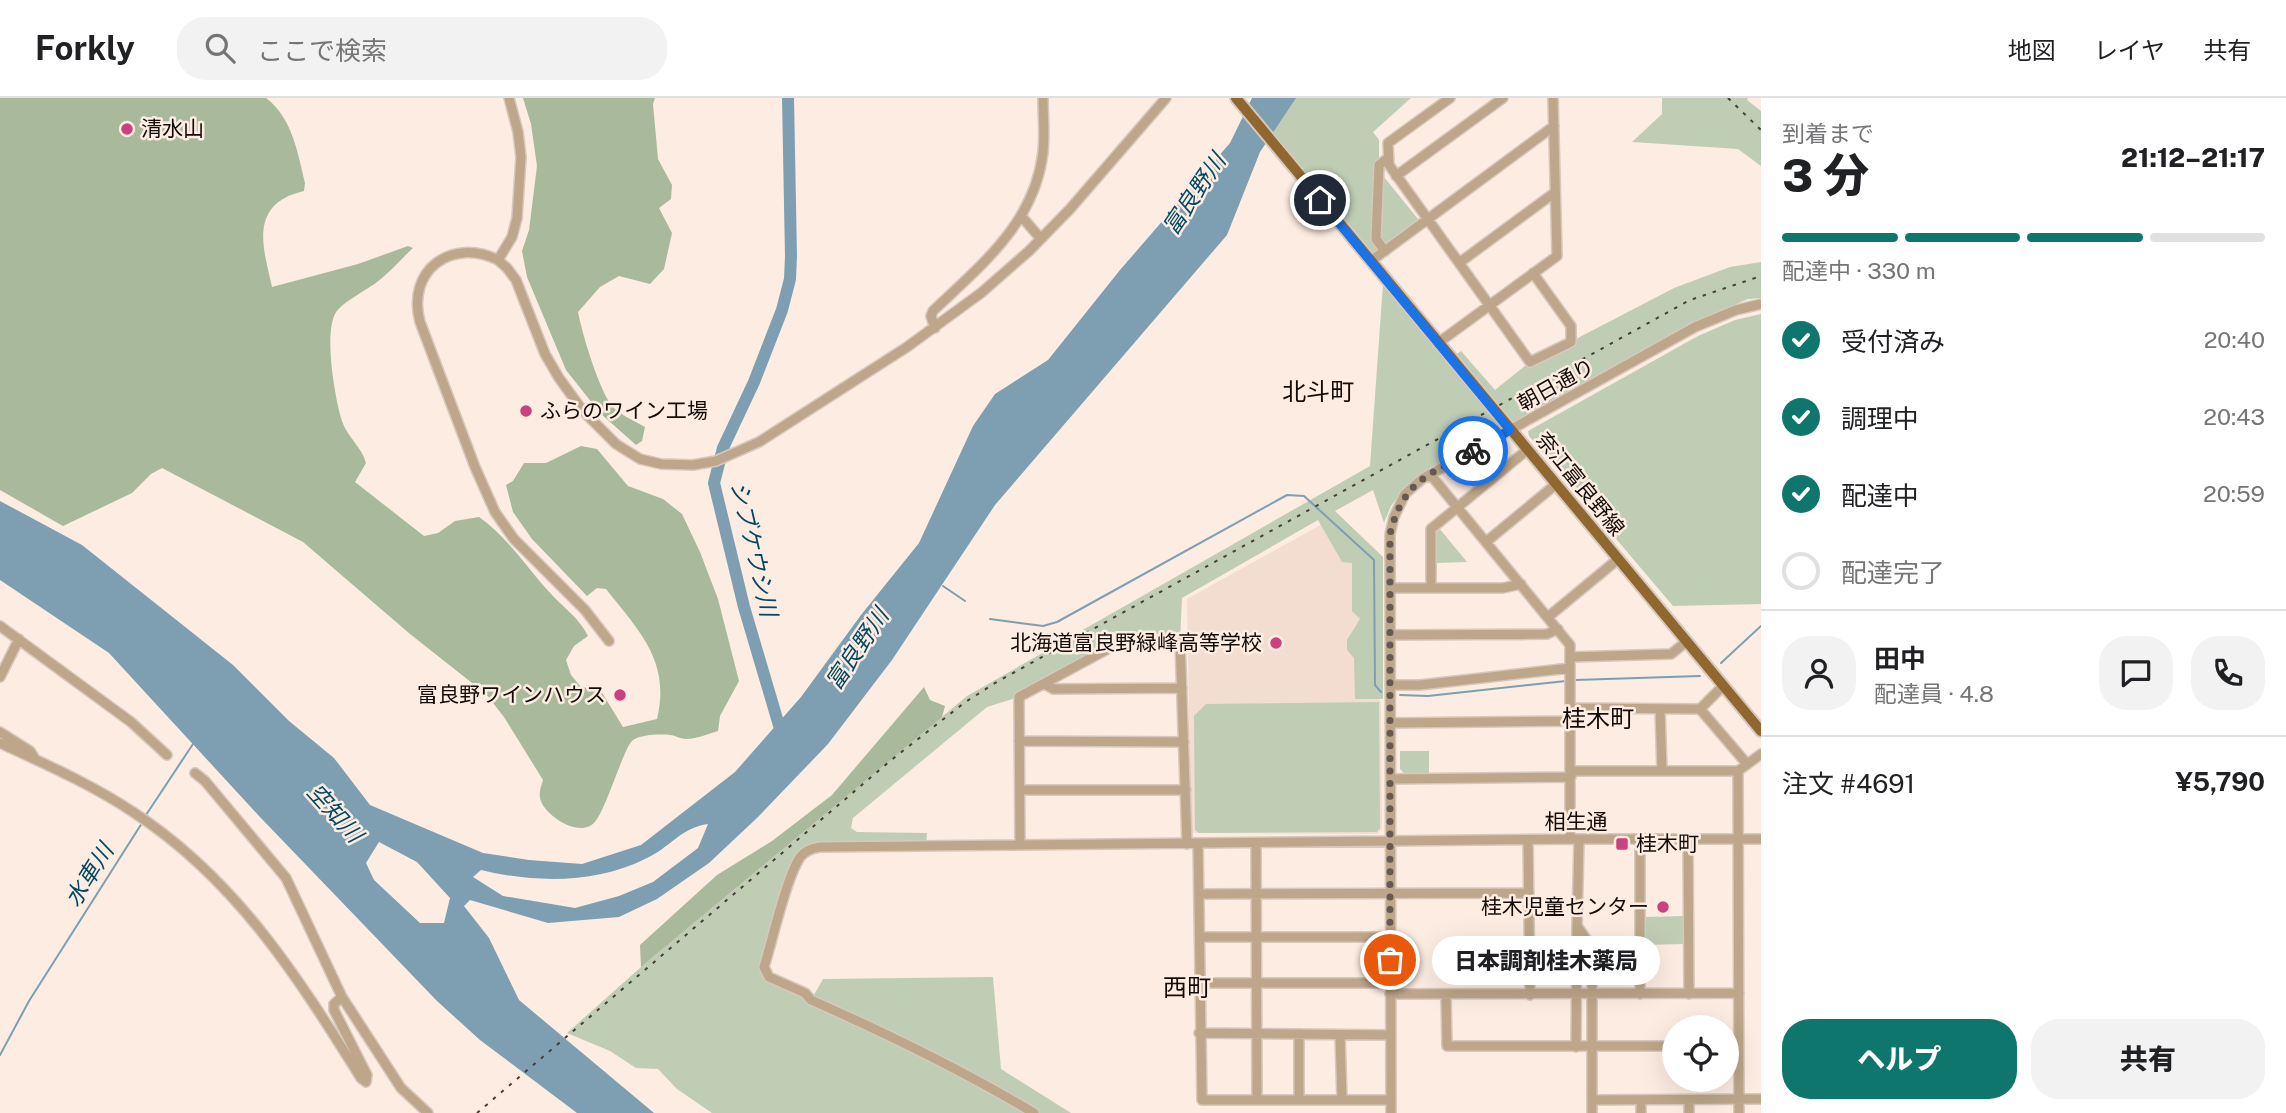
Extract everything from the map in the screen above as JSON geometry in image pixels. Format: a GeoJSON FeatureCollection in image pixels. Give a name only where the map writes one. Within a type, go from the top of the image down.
{"type":"FeatureCollection","features":[{"type":"Feature","properties":{"kind":"main road","name":"奈江富良野線"},"geometry":{"type":"LineString","coordinates":[[1236,98],[1617,560],[1723,686],[1759,723]]}},
{"type":"Feature","properties":{"kind":"street"},"geometry":{"type":"LineString","coordinates":[[498,260],[512,237],[517,218],[521,157],[509,98]]}},
{"type":"Feature","properties":{"kind":"street"},"geometry":{"type":"LineString","coordinates":[[935,328],[931,316],[933,311],[993,251],[1022,217],[1043,154],[1042,98]]}},
{"type":"Feature","properties":{"kind":"street"},"geometry":{"type":"LineString","coordinates":[[608,641],[585,610],[524,550],[500,521],[480,480],[420,322],[417,306],[419,290],[426,274],[438,261],[453,254],[471,251],[498,260],[507,268],[516,280],[552,367],[573,399],[617,444],[640,459],[670,466],[716,461],[745,450],[935,328],[989,287],[1070,209],[1166,98]]}},
{"type":"Feature","properties":{"kind":"street"},"geometry":{"type":"LineString","coordinates":[[1450,98],[1388,143],[1389,165],[1530,362],[1570,341],[1571,326],[1533,273]]}},
{"type":"Feature","properties":{"kind":"street"},"geometry":{"type":"LineString","coordinates":[[1396,176],[1503,98]]}},
{"type":"Feature","properties":{"kind":"street"},"geometry":{"type":"LineString","coordinates":[[1438,343],[1557,256],[1553,98]]}},
{"type":"Feature","properties":{"kind":"street"},"geometry":{"type":"LineString","coordinates":[[1371,261],[1554,126]]}},
{"type":"Feature","properties":{"kind":"street"},"geometry":{"type":"LineString","coordinates":[[1385,250],[1376,239],[1379,165],[1388,158]]}},
{"type":"Feature","properties":{"kind":"street"},"geometry":{"type":"LineString","coordinates":[[1459,263],[1554,193]]}},
{"type":"Feature","properties":{"kind":"street"},"geometry":{"type":"LineString","coordinates":[[1022,217],[1041,239]]}},
{"type":"Feature","properties":{"kind":"street","name":"朝日通り"},"geometry":{"type":"LineString","coordinates":[[1391,1113],[1390,534],[1394,517],[1405,494],[1430,474],[1695,327],[1736,310],[1761,304]]}},
{"type":"Feature","properties":{"kind":"street"},"geometry":{"type":"LineString","coordinates":[[1431,588],[1431,529],[1527,450]]}},
{"type":"Feature","properties":{"kind":"street"},"geometry":{"type":"LineString","coordinates":[[1430,474],[1570,645],[1571,774],[1577,926],[1576,1048]]}},
{"type":"Feature","properties":{"kind":"street"},"geometry":{"type":"LineString","coordinates":[[1486,542],[1555,485]]}},
{"type":"Feature","properties":{"kind":"street"},"geometry":{"type":"LineString","coordinates":[[1548,617],[1617,560]]}},
{"type":"Feature","properties":{"kind":"street"},"geometry":{"type":"LineString","coordinates":[[1390,588],[1503,588],[1521,584]]}},
{"type":"Feature","properties":{"kind":"street"},"geometry":{"type":"LineString","coordinates":[[0,626],[131,722],[167,755]]}},
{"type":"Feature","properties":{"kind":"street"},"geometry":{"type":"LineString","coordinates":[[1391,635],[1547,634],[1558,629]]}},
{"type":"Feature","properties":{"kind":"street"},"geometry":{"type":"LineString","coordinates":[[0,677],[19,639]]}},
{"type":"Feature","properties":{"kind":"street"},"geometry":{"type":"LineString","coordinates":[[1020,845],[1019,697],[1126,639],[1180,641],[1187,844]]}},
{"type":"Feature","properties":{"kind":"street"},"geometry":{"type":"LineString","coordinates":[[1571,657],[1671,654],[1686,642]]}},
{"type":"Feature","properties":{"kind":"street"},"geometry":{"type":"LineString","coordinates":[[1390,685],[1570,676]]}},
{"type":"Feature","properties":{"kind":"street"},"geometry":{"type":"LineString","coordinates":[[1045,684],[1053,689],[1182,688]]}},
{"type":"Feature","properties":{"kind":"street"},"geometry":{"type":"LineString","coordinates":[[1570,708],[1700,709],[1723,686]]}},
{"type":"Feature","properties":{"kind":"street"},"geometry":{"type":"LineString","coordinates":[[1660,709],[1662,771]]}},
{"type":"Feature","properties":{"kind":"street"},"geometry":{"type":"LineString","coordinates":[[1700,709],[1747,764]]}},
{"type":"Feature","properties":{"kind":"street"},"geometry":{"type":"LineString","coordinates":[[1390,723],[1570,721]]}},
{"type":"Feature","properties":{"kind":"street"},"geometry":{"type":"LineString","coordinates":[[0,732],[30,751],[34,759]]}},
{"type":"Feature","properties":{"kind":"street"},"geometry":{"type":"LineString","coordinates":[[1018,741],[1184,742]]}},
{"type":"Feature","properties":{"kind":"street"},"geometry":{"type":"LineString","coordinates":[[0,743],[96,790],[136,813],[190,855],[254,921],[289,966],[360,1078],[366,1082],[367,1075],[334,1010],[334,1004],[342,997]]}},
{"type":"Feature","properties":{"kind":"street"},"geometry":{"type":"LineString","coordinates":[[1391,779],[1738,771],[1761,754]]}},
{"type":"Feature","properties":{"kind":"street"},"geometry":{"type":"LineString","coordinates":[[1738,771],[1739,1015]]}},
{"type":"Feature","properties":{"kind":"street"},"geometry":{"type":"LineString","coordinates":[[195,773],[205,781],[286,878],[342,997],[401,1088],[428,1113]]}},
{"type":"Feature","properties":{"kind":"street"},"geometry":{"type":"LineString","coordinates":[[1020,790],[1186,790]]}},
{"type":"Feature","properties":{"kind":"street"},"geometry":{"type":"LineString","coordinates":[[1640,839],[1640,994]]}},
{"type":"Feature","properties":{"kind":"street"},"geometry":{"type":"LineString","coordinates":[[1688,839],[1689,994]]}},
{"type":"Feature","properties":{"kind":"street","name":"相生通"},"geometry":{"type":"LineString","coordinates":[[1034,1113],[961,1071],[811,1000],[805,993],[769,977],[764,967],[792,876],[802,854],[812,848],[1761,839]]}},
{"type":"Feature","properties":{"kind":"street"},"geometry":{"type":"LineString","coordinates":[[1528,840],[1531,995]]}},
{"type":"Feature","properties":{"kind":"street"},"geometry":{"type":"LineString","coordinates":[[1256,843],[1257,1100]]}},
{"type":"Feature","properties":{"kind":"street"},"geometry":{"type":"LineString","coordinates":[[1198,844],[1202,1100],[1391,1100]]}},
{"type":"Feature","properties":{"kind":"street"},"geometry":{"type":"LineString","coordinates":[[1200,894],[1529,893]]}},
{"type":"Feature","properties":{"kind":"street"},"geometry":{"type":"LineString","coordinates":[[1577,926],[1592,947],[1592,1113]]}},
{"type":"Feature","properties":{"kind":"street"},"geometry":{"type":"LineString","coordinates":[[1200,936],[1390,937]]}},
{"type":"Feature","properties":{"kind":"street"},"geometry":{"type":"LineString","coordinates":[[1199,983],[1390,983]]}},
{"type":"Feature","properties":{"kind":"street"},"geometry":{"type":"LineString","coordinates":[[1390,994],[1739,993]]}},
{"type":"Feature","properties":{"kind":"street"},"geometry":{"type":"LineString","coordinates":[[1447,995],[1447,1046],[1662,1046]]}},
{"type":"Feature","properties":{"kind":"street"},"geometry":{"type":"LineString","coordinates":[[1199,1033],[1391,1035]]}},
{"type":"Feature","properties":{"kind":"street"},"geometry":{"type":"LineString","coordinates":[[1299,1034],[1299,1100]]}},
{"type":"Feature","properties":{"kind":"street"},"geometry":{"type":"LineString","coordinates":[[1340,1035],[1342,1100]]}},
{"type":"Feature","properties":{"kind":"street"},"geometry":{"type":"LineString","coordinates":[[1739,1092],[1740,1113]]}},
{"type":"Feature","properties":{"kind":"street"},"geometry":{"type":"LineString","coordinates":[[1592,1100],[1761,1099]]}},
{"type":"Feature","properties":{"kind":"street"},"geometry":{"type":"LineString","coordinates":[[1641,1100],[1641,1113]]}},
{"type":"Feature","properties":{"kind":"street"},"geometry":{"type":"LineString","coordinates":[[1689,1100],[1689,1113]]}},
{"type":"Feature","properties":{"kind":"shaded area","name":"北海道富良野緑峰高等学校"},"geometry":{"type":"Polygon","coordinates":[[[1324,523],[1365,556],[1364,687],[1381,701],[1382,829],[1377,834],[1191,833],[1187,599],[1324,523]]]}},
{"type":"Feature","properties":{"kind":"green space"},"geometry":{"type":"Polygon","coordinates":[[[0,98],[266,98],[275,106],[288,126],[305,183],[304,191],[283,199],[273,207],[267,217],[263,239],[272,287],[358,264],[408,246],[413,248],[382,278],[338,309],[332,324],[332,367],[339,411],[344,427],[366,463],[355,482],[424,536],[438,533],[455,521],[479,517],[489,525],[585,630],[588,636],[574,646],[566,660],[571,675],[581,687],[601,691],[623,727],[657,719],[660,680],[649,648],[606,589],[597,588],[587,596],[532,539],[513,512],[506,485],[513,481],[524,463],[546,463],[581,446],[597,449],[628,486],[663,499],[682,514],[700,552],[718,599],[739,681],[720,716],[718,731],[690,739],[657,735],[633,740],[599,816],[588,827],[572,827],[556,819],[544,807],[540,795],[543,780],[504,717],[486,694],[410,634],[303,542],[162,468],[151,474],[132,493],[63,526],[0,490],[0,98]]]}},
{"type":"Feature","properties":{"kind":"green space"},"geometry":{"type":"Polygon","coordinates":[[[523,98],[655,98],[653,104],[658,159],[672,185],[671,199],[659,208],[672,233],[664,269],[650,284],[619,276],[600,287],[578,312],[592,361],[607,398],[619,412],[645,427],[642,441],[636,445],[600,413],[566,370],[527,277],[522,251],[529,230],[537,166],[531,124],[523,98]]]}},
{"type":"Feature","properties":{"kind":"green space"},"geometry":{"type":"Polygon","coordinates":[[[1289,98],[1411,98],[1373,132],[1379,140],[1379,171],[1418,219],[1371,255],[1268,128],[1289,98]]]}},
{"type":"Feature","properties":{"kind":"green space"},"geometry":{"type":"Polygon","coordinates":[[[1662,98],[1748,98],[1747,100],[1761,111],[1761,166],[1738,149],[1632,142],[1662,114],[1662,98]]]}},
{"type":"Feature","properties":{"kind":"green space"},"geometry":{"type":"Polygon","coordinates":[[[1761,262],[1761,298],[1748,299],[1694,322],[1513,425],[1454,356],[1461,351],[1495,390],[1526,365],[1674,288],[1730,267],[1761,262]]]}},
{"type":"Feature","properties":{"kind":"green space"},"geometry":{"type":"Polygon","coordinates":[[[1383,284],[1504,430],[1402,491],[1391,506],[1384,523],[1373,490],[1335,511],[1383,557],[1383,699],[1355,699],[1354,658],[1347,650],[1347,640],[1360,619],[1352,611],[1352,563],[1342,562],[1318,520],[1182,598],[1180,641],[1126,639],[1019,697],[987,707],[853,818],[851,828],[857,832],[927,833],[926,846],[820,847],[799,860],[765,973],[811,1000],[823,979],[993,977],[1001,1069],[1071,1113],[712,1113],[677,1089],[658,1069],[636,1068],[610,1051],[567,1033],[641,967],[967,696],[1370,466],[1383,284]]]}},
{"type":"Feature","properties":{"kind":"green space"},"geometry":{"type":"Polygon","coordinates":[[[1761,314],[1761,604],[1673,606],[1529,436],[1528,431],[1698,336],[1735,320],[1761,314]]]}},
{"type":"Feature","properties":{"kind":"green space"},"geometry":{"type":"Polygon","coordinates":[[[1439,528],[1467,562],[1436,563],[1434,532],[1439,528]]]}},
{"type":"Feature","properties":{"kind":"green space"},"geometry":{"type":"Polygon","coordinates":[[[924,687],[930,700],[945,706],[942,717],[641,967],[640,945],[717,875],[772,841],[832,795],[924,687]]]}},
{"type":"Feature","properties":{"kind":"green space"},"geometry":{"type":"Polygon","coordinates":[[[1379,702],[1380,828],[1377,832],[1199,833],[1195,830],[1194,716],[1206,704],[1379,702]]]}},
{"type":"Feature","properties":{"kind":"green space"},"geometry":{"type":"Polygon","coordinates":[[[1400,751],[1429,751],[1429,773],[1404,773],[1400,769],[1400,751]]]}},
{"type":"Feature","properties":{"kind":"green space"},"geometry":{"type":"Polygon","coordinates":[[[1684,916],[1685,944],[1645,945],[1644,917],[1684,916]]]}},
{"type":"Feature","properties":{"kind":"water"},"geometry":{"type":"Polygon","coordinates":[[[1252,98],[1296,98],[1260,152],[1227,235],[995,505],[892,660],[828,744],[758,817],[709,863],[657,899],[619,917],[548,923],[470,900],[464,906],[489,938],[519,1000],[654,1113],[577,1113],[480,1040],[437,1001],[259,816],[109,653],[0,580],[0,501],[82,545],[233,665],[289,721],[334,758],[370,805],[483,853],[529,860],[582,864],[641,845],[735,772],[801,697],[861,615],[919,543],[973,426],[995,394],[1048,360],[1120,270],[1230,143],[1252,98]],[[708,824],[683,833],[647,858],[607,873],[544,879],[481,870],[473,877],[503,896],[575,908],[619,896],[653,882],[698,848],[708,824]],[[379,842],[366,863],[374,880],[420,923],[444,923],[450,898],[417,862],[379,842]]]}},
{"type":"Feature","properties":{"kind":"waterway","name":"シブケウシ川"},"geometry":{"type":"LineString","coordinates":[[783,739],[744,607],[714,483],[723,448],[754,382],[782,310],[790,279],[788,98]]}},
{"type":"Feature","properties":{"kind":"waterway"},"geometry":{"type":"LineString","coordinates":[[990,619],[1043,626],[1057,622],[1287,495],[1304,496],[1374,560],[1375,685],[1381,692]]}},
{"type":"Feature","properties":{"kind":"waterway"},"geometry":{"type":"LineString","coordinates":[[943,586],[965,601]]}},
{"type":"Feature","properties":{"kind":"waterway"},"geometry":{"type":"LineString","coordinates":[[1721,663],[1761,626]]}},
{"type":"Feature","properties":{"kind":"waterway"},"geometry":{"type":"LineString","coordinates":[[1575,680],[1700,676]]}},
{"type":"Feature","properties":{"kind":"waterway"},"geometry":{"type":"LineString","coordinates":[[1400,695],[1428,696],[1566,681]]}},
{"type":"Feature","properties":{"kind":"waterway","name":"水車川"},"geometry":{"type":"LineString","coordinates":[[146,815],[193,744]]}},
{"type":"Feature","properties":{"kind":"waterway","name":"水車川"},"geometry":{"type":"LineString","coordinates":[[0,1055],[29,1001],[142,823]]}},
{"type":"Feature","properties":{"kind":"railway"},"geometry":{"type":"LineString","coordinates":[[1728,98],[1761,130]]}},
{"type":"Feature","properties":{"kind":"railway"},"geometry":{"type":"LineString","coordinates":[[477,1113],[890,761],[964,703],[995,683],[1690,300],[1761,276]]}},
{"type":"Feature","properties":{"kind":"way so far"},"geometry":{"type":"LineString","coordinates":[[1390,960],[1390,534],[1398,506],[1405,494],[1422,479],[1473,451]]}},
{"type":"Feature","properties":{"kind":"place","name":"清水山"},"geometry":{"type":"Point","coordinates":[127,129]}},
{"type":"Feature","properties":{"kind":"place","name":"ふらのワイン工場"},"geometry":{"type":"Point","coordinates":[526,411]}},
{"type":"Feature","properties":{"kind":"place","name":"北海道富良野緑峰高等学校"},"geometry":{"type":"Point","coordinates":[1276,643]}},
{"type":"Feature","properties":{"kind":"place","name":"富良野ワインハウス"},"geometry":{"type":"Point","coordinates":[620,695]}},
{"type":"Feature","properties":{"kind":"place","name":"桂木町"},"geometry":{"type":"Point","coordinates":[1622,844]}},
{"type":"Feature","properties":{"kind":"place","name":"桂木児童センター"},"geometry":{"type":"Point","coordinates":[1663,907]}},
{"type":"Feature","properties":{"kind":"place","name":"日本調剤桂木薬局"},"geometry":{"type":"Point","coordinates":[1390,960]}},
{"type":"Feature","properties":{"kind":"district","name":"北斗町"},"geometry":{"type":"Point","coordinates":[1318,392]}},
{"type":"Feature","properties":{"kind":"district","name":"桂木町"},"geometry":{"type":"Point","coordinates":[1598,719]}},
{"type":"Feature","properties":{"kind":"district","name":"西町"},"geometry":{"type":"Point","coordinates":[1187,988]}},
{"type":"Feature","properties":{"kind":"route"},"geometry":{"type":"LineString","coordinates":[[1320,200],[1510,430],[1473,451]]}},
{"type":"Feature","properties":{"kind":"water label","name":"富良野川"},"geometry":{"type":"Point","coordinates":[1194,194]}},
{"type":"Feature","properties":{"kind":"water label","name":"富良野川"},"geometry":{"type":"Point","coordinates":[857,649]}},
{"type":"Feature","properties":{"kind":"water label","name":"空知川"},"geometry":{"type":"Point","coordinates":[335,813]}}]}
